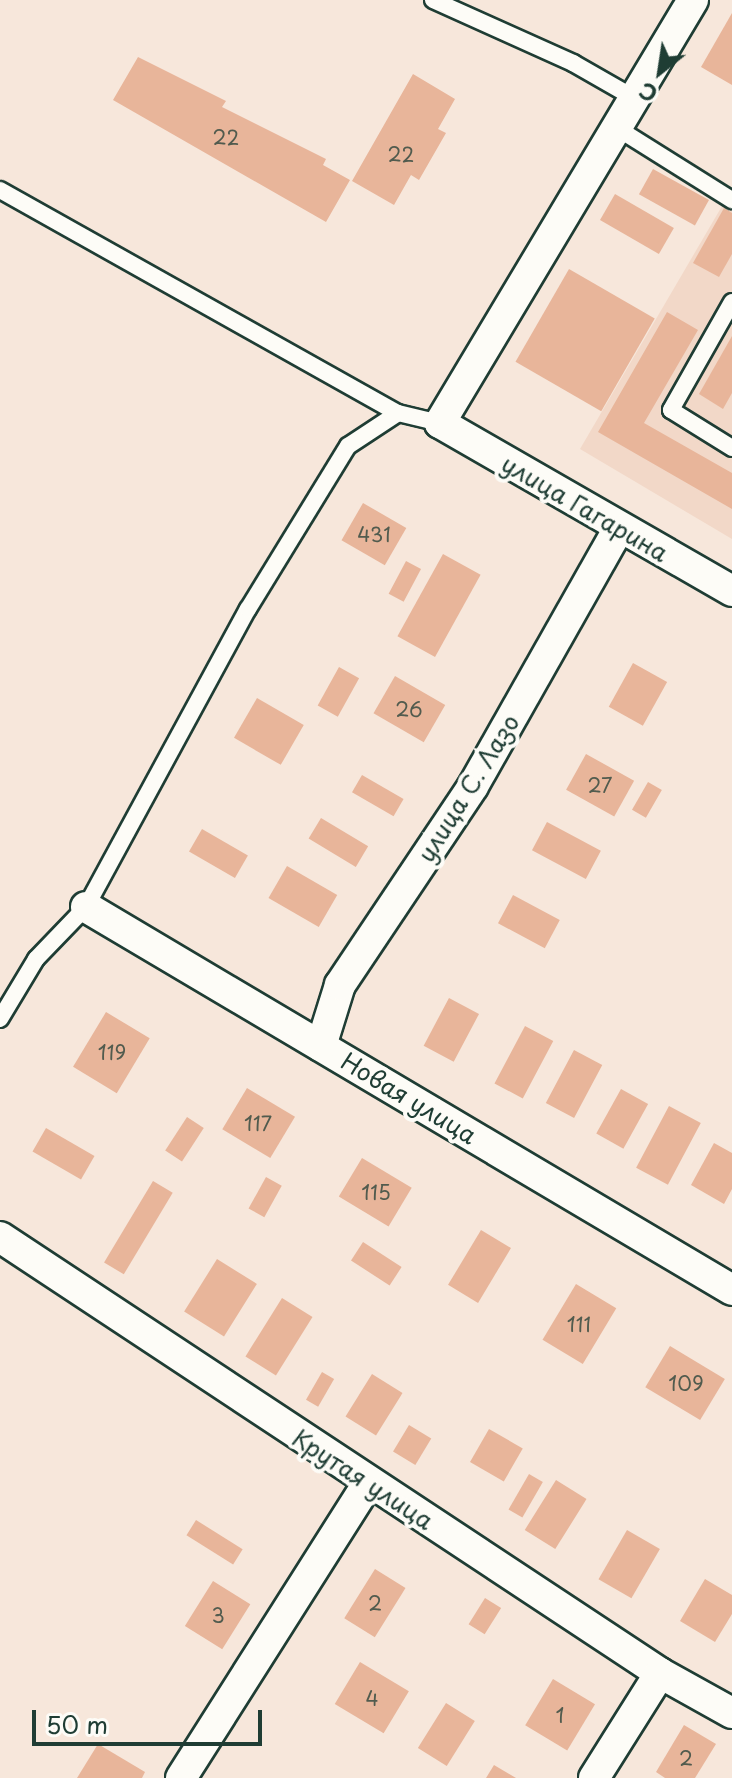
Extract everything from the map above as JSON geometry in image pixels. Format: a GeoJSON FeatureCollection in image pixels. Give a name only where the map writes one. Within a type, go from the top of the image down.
{"type":"FeatureCollection","features":[{"type":"Feature","properties":{"kind":"street"},"geometry":{"type":"LineString","coordinates":[[440,423],[693,0]]}},
{"type":"Feature","properties":{"kind":"street","name":"улица Гагарина"},"geometry":{"type":"LineString","coordinates":[[440,423],[618,530],[732,591]]}},
{"type":"Feature","properties":{"kind":"street","name":"улица С. Лазо"},"geometry":{"type":"LineString","coordinates":[[321,1046],[340,985],[473,786],[618,530]]}},
{"type":"Feature","properties":{"kind":"street","name":"Новая улица"},"geometry":{"type":"LineString","coordinates":[[86,907],[732,1290]]}},
{"type":"Feature","properties":{"kind":"street","name":"Крутая улица"},"geometry":{"type":"LineString","coordinates":[[0,1237],[368,1483],[660,1673],[732,1713]]}},
{"type":"Feature","properties":{"kind":"street"},"geometry":{"type":"LineString","coordinates":[[181,1778],[368,1483]]}},
{"type":"Feature","properties":{"kind":"street"},"geometry":{"type":"LineString","coordinates":[[594,1778],[660,1673]]}},
{"type":"Feature","properties":{"kind":"lane"},"geometry":{"type":"LineString","coordinates":[[433,0],[573,63],[634,98]]}},
{"type":"Feature","properties":{"kind":"lane"},"geometry":{"type":"LineString","coordinates":[[617,128],[732,200]]}},
{"type":"Feature","properties":{"kind":"lane"},"geometry":{"type":"LineString","coordinates":[[0,190],[398,413],[440,423]]}},
{"type":"Feature","properties":{"kind":"lane"},"geometry":{"type":"LineString","coordinates":[[731,443],[671,410],[732,302]]}},
{"type":"Feature","properties":{"kind":"lane"},"geometry":{"type":"LineString","coordinates":[[0,1019],[36,959],[86,907],[303,514],[348,446],[398,413]]}},
{"type":"Feature","properties":{"kind":"shaded area"},"geometry":{"type":"Polygon","coordinates":[[[732,189],[732,539],[580,449],[732,189]]]}},
{"type":"Feature","properties":{"kind":"building"},"geometry":{"type":"Polygon","coordinates":[[[732,13],[732,85],[701,67],[732,13]]]}},
{"type":"Feature","properties":{"kind":"building"},"geometry":{"type":"Polygon","coordinates":[[[138,57],[226,101],[222,107],[326,159],[323,165],[350,180],[326,222],[113,100],[138,57]]]}},
{"type":"Feature","properties":{"kind":"building"},"geometry":{"type":"Polygon","coordinates":[[[413,74],[455,99],[438,129],[446,133],[419,180],[411,175],[394,205],[352,181],[413,74]]]}},
{"type":"Feature","properties":{"kind":"building"},"geometry":{"type":"Polygon","coordinates":[[[653,169],[709,200],[695,225],[639,194],[653,169]]]}},
{"type":"Feature","properties":{"kind":"building"},"geometry":{"type":"Polygon","coordinates":[[[615,194],[674,228],[659,254],[600,220],[615,194]]]}},
{"type":"Feature","properties":{"kind":"building"},"geometry":{"type":"Polygon","coordinates":[[[724,208],[732,213],[732,254],[719,277],[693,263],[724,208]]]}},
{"type":"Feature","properties":{"kind":"building"},"geometry":{"type":"Polygon","coordinates":[[[569,269],[655,319],[601,411],[516,362],[569,269]]]}},
{"type":"Feature","properties":{"kind":"building"},"geometry":{"type":"Polygon","coordinates":[[[667,312],[698,330],[644,423],[732,473],[732,509],[598,432],[667,312]]]}},
{"type":"Feature","properties":{"kind":"building"},"geometry":{"type":"Polygon","coordinates":[[[732,336],[732,393],[723,409],[699,394],[732,336]]]}},
{"type":"Feature","properties":{"kind":"building"},"geometry":{"type":"Polygon","coordinates":[[[363,503],[406,528],[385,565],[342,540],[363,503]]]}},
{"type":"Feature","properties":{"kind":"building"},"geometry":{"type":"Polygon","coordinates":[[[443,554],[481,575],[435,657],[397,636],[443,554]]]}},
{"type":"Feature","properties":{"kind":"building"},"geometry":{"type":"Polygon","coordinates":[[[406,561],[421,569],[404,602],[389,594],[406,561]]]}},
{"type":"Feature","properties":{"kind":"building"},"geometry":{"type":"Polygon","coordinates":[[[633,663],[667,682],[643,726],[609,707],[633,663]]]}},
{"type":"Feature","properties":{"kind":"building"},"geometry":{"type":"Polygon","coordinates":[[[339,667],[359,678],[338,717],[318,705],[339,667]]]}},
{"type":"Feature","properties":{"kind":"building"},"geometry":{"type":"Polygon","coordinates":[[[395,676],[445,705],[424,742],[374,713],[395,676]]]}},
{"type":"Feature","properties":{"kind":"building"},"geometry":{"type":"Polygon","coordinates":[[[257,698],[304,725],[281,765],[234,738],[257,698]]]}},
{"type":"Feature","properties":{"kind":"building"},"geometry":{"type":"Polygon","coordinates":[[[586,754],[634,781],[614,817],[566,790],[586,754]]]}},
{"type":"Feature","properties":{"kind":"building"},"geometry":{"type":"Polygon","coordinates":[[[362,775],[404,799],[394,816],[352,792],[362,775]]]}},
{"type":"Feature","properties":{"kind":"building"},"geometry":{"type":"Polygon","coordinates":[[[648,782],[662,790],[646,818],[632,810],[648,782]]]}},
{"type":"Feature","properties":{"kind":"building"},"geometry":{"type":"Polygon","coordinates":[[[321,818],[368,846],[356,867],[309,839],[321,818]]]}},
{"type":"Feature","properties":{"kind":"building"},"geometry":{"type":"Polygon","coordinates":[[[547,822],[601,851],[586,879],[532,850],[547,822]]]}},
{"type":"Feature","properties":{"kind":"building"},"geometry":{"type":"Polygon","coordinates":[[[202,829],[248,856],[235,878],[189,852],[202,829]]]}},
{"type":"Feature","properties":{"kind":"building"},"geometry":{"type":"Polygon","coordinates":[[[287,866],[337,895],[319,927],[268,898],[287,866]]]}},
{"type":"Feature","properties":{"kind":"building"},"geometry":{"type":"Polygon","coordinates":[[[513,895],[560,920],[545,948],[498,923],[513,895]]]}},
{"type":"Feature","properties":{"kind":"building"},"geometry":{"type":"Polygon","coordinates":[[[449,998],[479,1014],[454,1062],[424,1046],[449,998]]]}},
{"type":"Feature","properties":{"kind":"building"},"geometry":{"type":"Polygon","coordinates":[[[106,1012],[150,1038],[117,1093],[73,1067],[106,1012]]]}},
{"type":"Feature","properties":{"kind":"building"},"geometry":{"type":"Polygon","coordinates":[[[525,1026],[553,1041],[523,1098],[494,1083],[525,1026]]]}},
{"type":"Feature","properties":{"kind":"building"},"geometry":{"type":"Polygon","coordinates":[[[574,1050],[602,1065],[574,1118],[546,1103],[574,1050]]]}},
{"type":"Feature","properties":{"kind":"building"},"geometry":{"type":"Polygon","coordinates":[[[247,1088],[295,1117],[270,1158],[222,1129],[247,1088]]]}},
{"type":"Feature","properties":{"kind":"building"},"geometry":{"type":"Polygon","coordinates":[[[621,1089],[648,1104],[623,1149],[596,1134],[621,1089]]]}},
{"type":"Feature","properties":{"kind":"building"},"geometry":{"type":"Polygon","coordinates":[[[669,1106],[701,1123],[668,1185],[636,1168],[669,1106]]]}},
{"type":"Feature","properties":{"kind":"building"},"geometry":{"type":"Polygon","coordinates":[[[187,1117],[204,1128],[182,1161],[165,1151],[187,1117]]]}},
{"type":"Feature","properties":{"kind":"building"},"geometry":{"type":"Polygon","coordinates":[[[46,1128],[94,1156],[81,1179],[32,1151],[46,1128]]]}},
{"type":"Feature","properties":{"kind":"building"},"geometry":{"type":"Polygon","coordinates":[[[714,1143],[732,1153],[732,1189],[724,1204],[691,1185],[714,1143]]]}},
{"type":"Feature","properties":{"kind":"building"},"geometry":{"type":"Polygon","coordinates":[[[362,1158],[412,1188],[389,1226],[339,1197],[362,1158]]]}},
{"type":"Feature","properties":{"kind":"building"},"geometry":{"type":"Polygon","coordinates":[[[266,1177],[282,1186],[264,1217],[249,1208],[266,1177]]]}},
{"type":"Feature","properties":{"kind":"building"},"geometry":{"type":"Polygon","coordinates":[[[153,1181],[173,1193],[124,1274],[104,1262],[153,1181]]]}},
{"type":"Feature","properties":{"kind":"building"},"geometry":{"type":"Polygon","coordinates":[[[481,1230],[511,1248],[478,1303],[448,1285],[481,1230]]]}},
{"type":"Feature","properties":{"kind":"building"},"geometry":{"type":"Polygon","coordinates":[[[363,1242],[402,1267],[390,1286],[351,1260],[363,1242]]]}},
{"type":"Feature","properties":{"kind":"building"},"geometry":{"type":"Polygon","coordinates":[[[217,1259],[257,1284],[224,1336],[184,1312],[217,1259]]]}},
{"type":"Feature","properties":{"kind":"building"},"geometry":{"type":"Polygon","coordinates":[[[576,1284],[616,1308],[583,1364],[543,1340],[576,1284]]]}},
{"type":"Feature","properties":{"kind":"building"},"geometry":{"type":"Polygon","coordinates":[[[282,1298],[313,1317],[276,1376],[245,1357],[282,1298]]]}},
{"type":"Feature","properties":{"kind":"building"},"geometry":{"type":"Polygon","coordinates":[[[670,1346],[725,1379],[700,1420],[645,1387],[670,1346]]]}},
{"type":"Feature","properties":{"kind":"building"},"geometry":{"type":"Polygon","coordinates":[[[322,1372],[334,1379],[318,1407],[306,1400],[322,1372]]]}},
{"type":"Feature","properties":{"kind":"building"},"geometry":{"type":"Polygon","coordinates":[[[372,1374],[403,1393],[376,1435],[346,1416],[372,1374]]]}},
{"type":"Feature","properties":{"kind":"building"},"geometry":{"type":"Polygon","coordinates":[[[409,1425],[431,1438],[415,1465],[393,1452],[409,1425]]]}},
{"type":"Feature","properties":{"kind":"building"},"geometry":{"type":"Polygon","coordinates":[[[489,1429],[523,1448],[504,1481],[470,1462],[489,1429]]]}},
{"type":"Feature","properties":{"kind":"building"},"geometry":{"type":"Polygon","coordinates":[[[529,1474],[543,1482],[522,1518],[509,1510],[529,1474]]]}},
{"type":"Feature","properties":{"kind":"building"},"geometry":{"type":"Polygon","coordinates":[[[556,1480],[587,1499],[555,1549],[525,1530],[556,1480]]]}},
{"type":"Feature","properties":{"kind":"building"},"geometry":{"type":"Polygon","coordinates":[[[196,1520],[243,1549],[233,1564],[186,1535],[196,1520]]]}},
{"type":"Feature","properties":{"kind":"building"},"geometry":{"type":"Polygon","coordinates":[[[627,1530],[660,1549],[631,1598],[598,1579],[627,1530]]]}},
{"type":"Feature","properties":{"kind":"building"},"geometry":{"type":"Polygon","coordinates":[[[375,1569],[406,1588],[375,1637],[344,1618],[375,1569]]]}},
{"type":"Feature","properties":{"kind":"building"},"geometry":{"type":"Polygon","coordinates":[[[705,1579],[732,1595],[732,1614],[715,1642],[680,1621],[705,1579]]]}},
{"type":"Feature","properties":{"kind":"building"},"geometry":{"type":"Polygon","coordinates":[[[213,1581],[250,1604],[222,1649],[185,1626],[213,1581]]]}},
{"type":"Feature","properties":{"kind":"building"},"geometry":{"type":"Polygon","coordinates":[[[485,1598],[501,1608],[485,1634],[469,1624],[485,1598]]]}},
{"type":"Feature","properties":{"kind":"building"},"geometry":{"type":"Polygon","coordinates":[[[360,1662],[409,1691],[384,1733],[335,1704],[360,1662]]]}},
{"type":"Feature","properties":{"kind":"building"},"geometry":{"type":"Polygon","coordinates":[[[553,1679],[595,1704],[567,1751],[525,1725],[553,1679]]]}},
{"type":"Feature","properties":{"kind":"building"},"geometry":{"type":"Polygon","coordinates":[[[446,1703],[475,1721],[447,1766],[418,1748],[446,1703]]]}},
{"type":"Feature","properties":{"kind":"building"},"geometry":{"type":"Polygon","coordinates":[[[684,1725],[716,1744],[695,1778],[665,1778],[656,1772],[684,1725]]]}},
{"type":"Feature","properties":{"kind":"building"},"geometry":{"type":"Polygon","coordinates":[[[98,1744],[145,1772],[142,1778],[77,1778],[98,1744]]]}},
{"type":"Feature","properties":{"kind":"building"},"geometry":{"type":"Polygon","coordinates":[[[494,1765],[516,1778],[486,1778],[494,1765]]]}}]}
